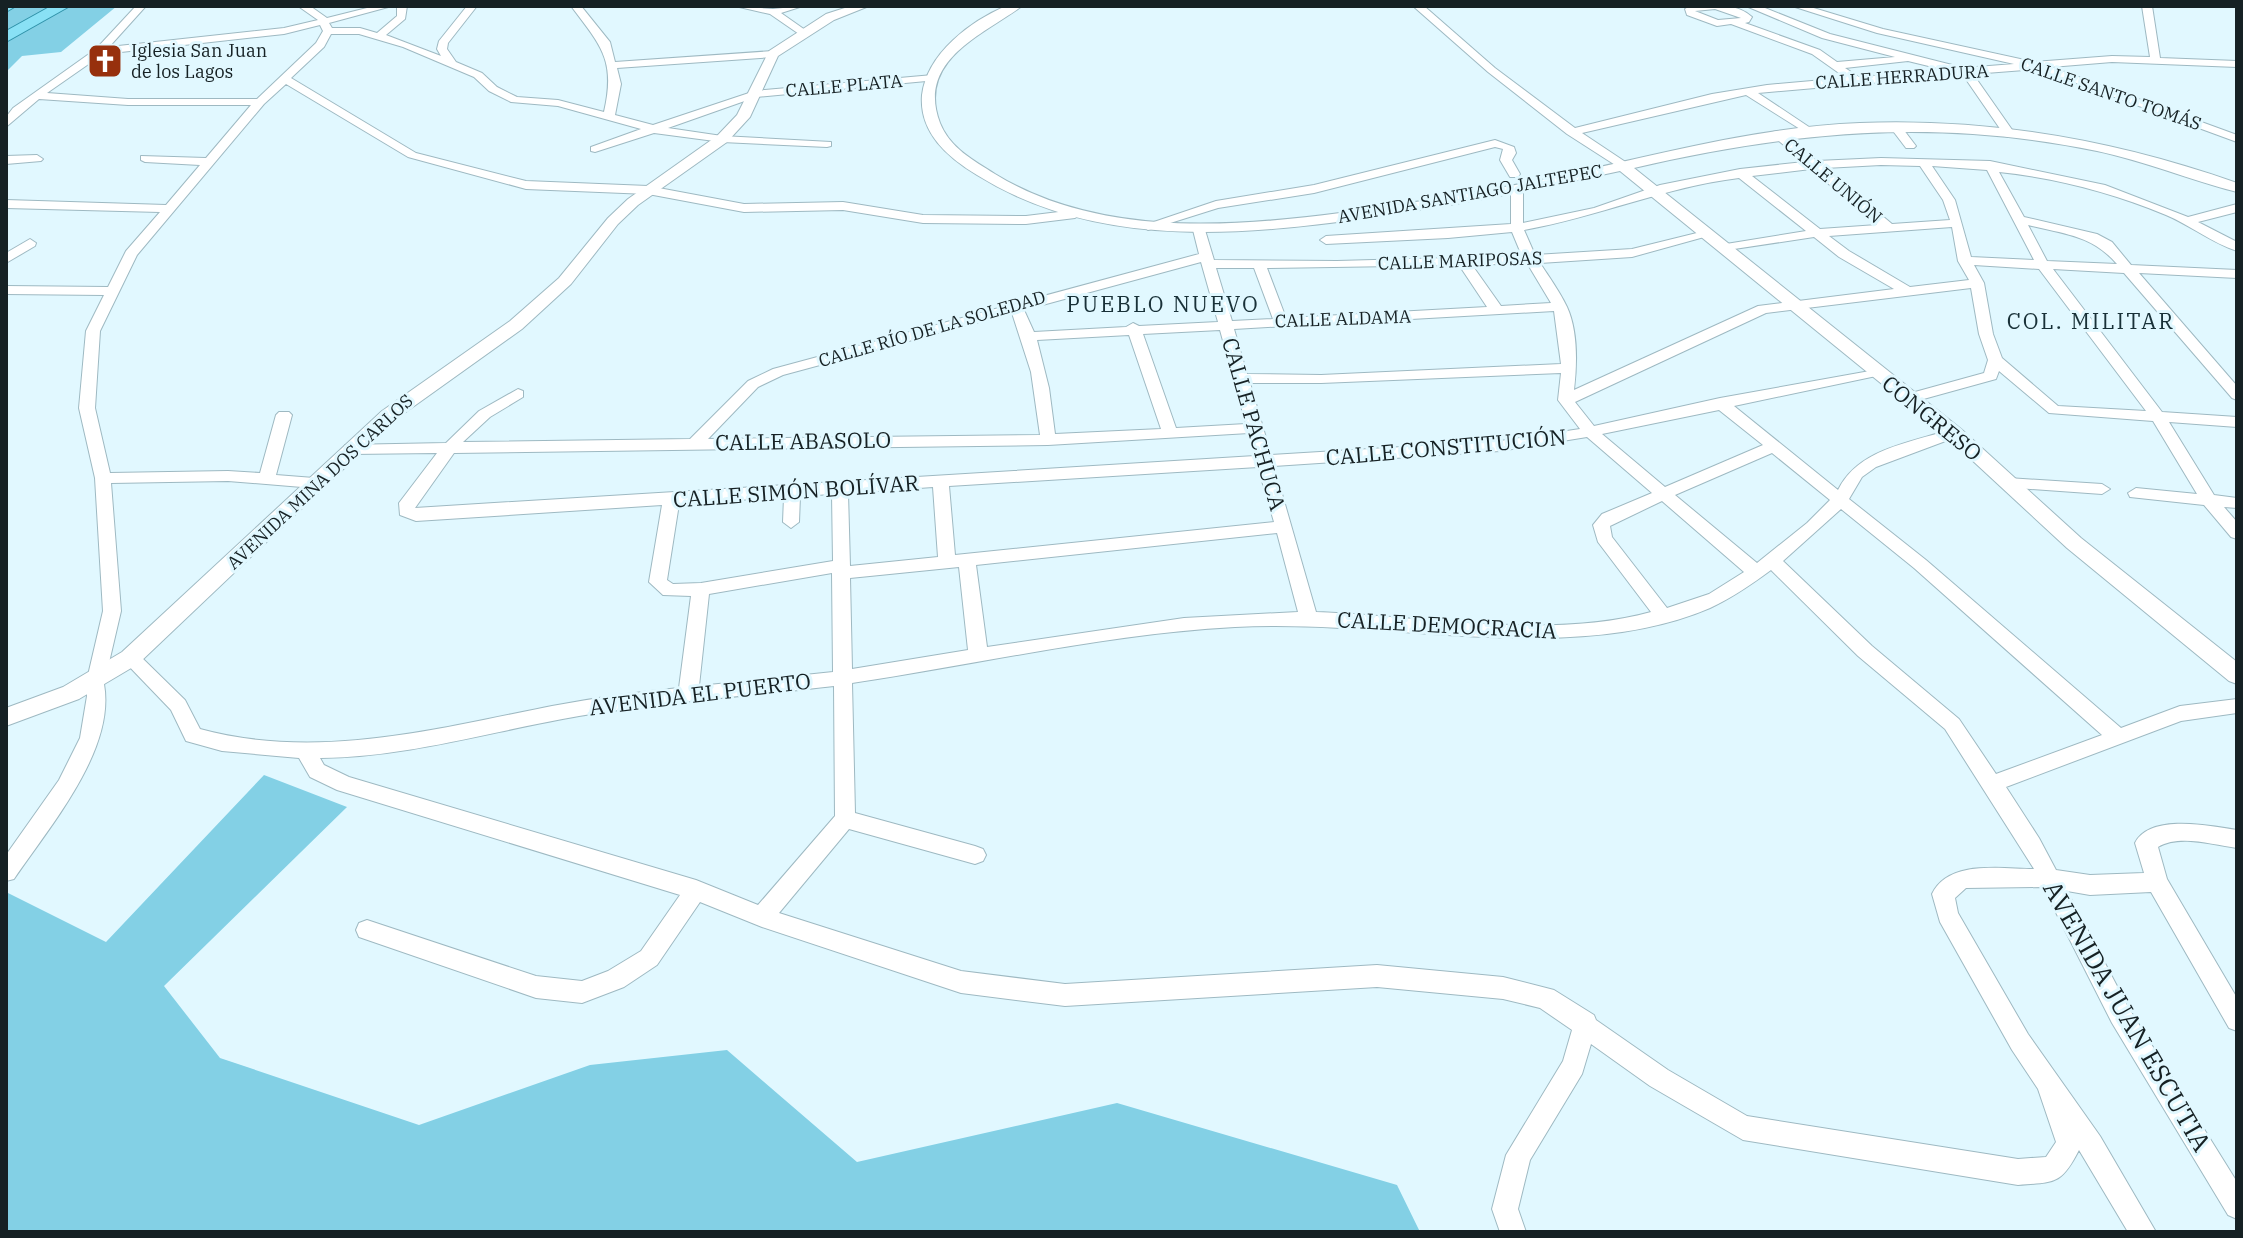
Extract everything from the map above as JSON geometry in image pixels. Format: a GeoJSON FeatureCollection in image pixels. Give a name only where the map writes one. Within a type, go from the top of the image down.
{"type":"FeatureCollection","features":[{"type":"Feature","properties":{"kind":"main road"},"geometry":{"type":"LineString","coordinates":[[6,37],[62,6]]}},
{"type":"Feature","properties":{"kind":"street"},"geometry":{"type":"LineString","coordinates":[[6,124],[17,110],[100,51],[141,6]]}},
{"type":"Feature","properties":{"kind":"street"},"geometry":{"type":"LineString","coordinates":[[303,6],[327,26],[379,36],[452,64],[478,75],[493,89],[515,100],[558,103],[653,129],[722,139],[827,144]]}},
{"type":"Feature","properties":{"kind":"street"},"geometry":{"type":"LineString","coordinates":[[100,51],[327,26],[387,6]]}},
{"type":"Feature","properties":{"kind":"street"},"geometry":{"type":"LineString","coordinates":[[379,36],[402,17],[402,6]]}},
{"type":"Feature","properties":{"kind":"street"},"geometry":{"type":"LineString","coordinates":[[452,64],[442,49],[443,43],[472,6]]}},
{"type":"Feature","properties":{"kind":"street"},"geometry":{"type":"LineString","coordinates":[[576,6],[605,42],[616,84],[609,117]]}},
{"type":"Feature","properties":{"kind":"street"},"geometry":{"type":"LineString","coordinates":[[740,6],[773,12],[803,32]]}},
{"type":"Feature","properties":{"kind":"street"},"geometry":{"type":"LineString","coordinates":[[773,12],[798,6]]}},
{"type":"Feature","properties":{"kind":"street","name":"AVENIDA MINA DOS CARLOS"},"geometry":{"type":"LineString","coordinates":[[6,717],[52,703],[95,684],[130,658],[389,415],[516,325],[565,281],[613,221],[648,190],[722,139],[743,117],[773,54],[830,17],[863,6]]}},
{"type":"Feature","properties":{"kind":"street"},"geometry":{"type":"LineString","coordinates":[[933,78],[966,34],[1016,6]]}},
{"type":"Feature","properties":{"kind":"street"},"geometry":{"type":"LineString","coordinates":[[1418,6],[1467,52],[1571,132],[1623,166]]}},
{"type":"Feature","properties":{"kind":"street"},"geometry":{"type":"LineString","coordinates":[[1823,15],[1773,16],[1731,9],[1695,6],[1690,9],[1695,17],[1735,23],[1802,46],[1839,65],[1856,80]]}},
{"type":"Feature","properties":{"kind":"street","name":"CALLE SANTO TOMÁS"},"geometry":{"type":"LineString","coordinates":[[1797,6],[1823,15],[2041,67],[2237,139]]}},
{"type":"Feature","properties":{"kind":"street"},"geometry":{"type":"LineString","coordinates":[[2147,6],[2155,59]]}},
{"type":"Feature","properties":{"kind":"street"},"geometry":{"type":"LineString","coordinates":[[1735,23],[1749,12]]}},
{"type":"Feature","properties":{"kind":"street"},"geometry":{"type":"LineString","coordinates":[[1773,16],[1826,36],[1966,72],[2009,134]]}},
{"type":"Feature","properties":{"kind":"street"},"geometry":{"type":"LineString","coordinates":[[6,872],[66,786],[90,738],[97,696],[95,684],[112,611],[103,478],[87,408],[87,374],[93,331],[109,291],[131,254],[260,102],[320,45],[327,26]]}},
{"type":"Feature","properties":{"kind":"street"},"geometry":{"type":"LineString","coordinates":[[611,65],[773,54]]}},
{"type":"Feature","properties":{"kind":"street"},"geometry":{"type":"LineString","coordinates":[[1839,65],[1916,58]]}},
{"type":"Feature","properties":{"kind":"street","name":"CALLE HERRADURA"},"geometry":{"type":"LineString","coordinates":[[1571,132],[1748,91],[2041,67],[2075,61],[2155,59],[2237,64]]}},
{"type":"Feature","properties":{"kind":"street"},"geometry":{"type":"LineString","coordinates":[[284,78],[412,155],[434,163],[491,173],[526,185],[648,190],[744,208],[843,206],[923,219],[1026,220],[1075,214]]}},
{"type":"Feature","properties":{"kind":"street","name":"CALLE PLATA"},"geometry":{"type":"LineString","coordinates":[[595,149],[755,94],[933,78]]}},
{"type":"Feature","properties":{"kind":"street","name":"AVENIDA SANTIAGO JALTEPEC"},"geometry":{"type":"LineString","coordinates":[[933,78],[931,116],[938,137],[952,152],[993,180],[1075,214],[1148,226],[1199,230],[1317,221],[1515,181],[1623,166],[1710,144],[1808,131],[1896,127],[2009,134],[2091,145],[2198,173],[2237,188]]}},
{"type":"Feature","properties":{"kind":"street"},"geometry":{"type":"LineString","coordinates":[[1748,91],[1808,131]]}},
{"type":"Feature","properties":{"kind":"street"},"geometry":{"type":"LineString","coordinates":[[38,96],[128,102],[260,102]]}},
{"type":"Feature","properties":{"kind":"street"},"geometry":{"type":"LineString","coordinates":[[1896,127],[1910,146]]}},
{"type":"Feature","properties":{"kind":"street","name":"CALLE UNIÓN"},"geometry":{"type":"LineString","coordinates":[[1777,134],[1889,228]]}},
{"type":"Feature","properties":{"kind":"street"},"geometry":{"type":"LineString","coordinates":[[1148,226],[1216,205],[1314,189],[1474,146],[1502,143],[1510,153],[1506,160],[1520,198],[1517,228],[1530,258],[1560,307],[1569,368],[1566,400]]}},
{"type":"Feature","properties":{"kind":"street"},"geometry":{"type":"LineString","coordinates":[[145,158],[211,162]]}},
{"type":"Feature","properties":{"kind":"street"},"geometry":{"type":"LineString","coordinates":[[6,160],[37,159]]}},
{"type":"Feature","properties":{"kind":"street"},"geometry":{"type":"LineString","coordinates":[[1924,163],[1949,200],[1956,218],[1965,261],[1977,283],[1986,334],[1995,360],[2054,410],[2237,422]]}},
{"type":"Feature","properties":{"kind":"street"},"geometry":{"type":"LineString","coordinates":[[1326,240],[1517,228],[1610,207],[1655,190],[1740,173],[1815,165],[1924,163],[1990,165],[2061,176],[2138,198],[2190,220],[2237,247]]}},
{"type":"Feature","properties":{"kind":"street"},"geometry":{"type":"LineString","coordinates":[[1990,165],[2042,263],[2157,416],[2209,500],[2237,533]]}},
{"type":"Feature","properties":{"kind":"street","name":"CONGRESO"},"geometry":{"type":"LineString","coordinates":[[1623,166],[1954,433],[2074,543],[2237,675]]}},
{"type":"Feature","properties":{"kind":"street"},"geometry":{"type":"LineString","coordinates":[[1740,173],[1815,233],[1907,291]]}},
{"type":"Feature","properties":{"kind":"street"},"geometry":{"type":"LineString","coordinates":[[6,204],[171,209]]}},
{"type":"Feature","properties":{"kind":"street"},"geometry":{"type":"LineString","coordinates":[[2190,220],[2237,208]]}},
{"type":"Feature","properties":{"kind":"street"},"geometry":{"type":"LineString","coordinates":[[2018,219],[2100,240],[2237,395]]}},
{"type":"Feature","properties":{"kind":"street"},"geometry":{"type":"LineString","coordinates":[[1317,221],[1337,265]]}},
{"type":"Feature","properties":{"kind":"street"},"geometry":{"type":"LineString","coordinates":[[1726,248],[1815,233],[1955,223]]}},
{"type":"Feature","properties":{"kind":"street","name":"CALLE PACHUCA"},"geometry":{"type":"LineString","coordinates":[[1199,230],[1309,618]]}},
{"type":"Feature","properties":{"kind":"street","name":"CALLE MARIPOSAS"},"geometry":{"type":"LineString","coordinates":[[1208,260],[1337,265],[1632,253],[1709,234]]}},
{"type":"Feature","properties":{"kind":"street"},"geometry":{"type":"LineString","coordinates":[[6,259],[30,243]]}},
{"type":"Feature","properties":{"kind":"street","name":"CALLE RÍO DE LA SOLEDAD"},"geometry":{"type":"LineString","coordinates":[[696,442],[753,384],[778,372],[1016,306],[1208,260]]}},
{"type":"Feature","properties":{"kind":"street"},"geometry":{"type":"LineString","coordinates":[[1462,260],[1497,311]]}},
{"type":"Feature","properties":{"kind":"street"},"geometry":{"type":"LineString","coordinates":[[1965,261],[2237,274]]}},
{"type":"Feature","properties":{"kind":"street"},"geometry":{"type":"LineString","coordinates":[[1259,264],[1281,322]]}},
{"type":"Feature","properties":{"kind":"street"},"geometry":{"type":"LineString","coordinates":[[1566,400],[1763,309],[1977,283]]}},
{"type":"Feature","properties":{"kind":"street"},"geometry":{"type":"LineString","coordinates":[[6,290],[109,291]]}},
{"type":"Feature","properties":{"kind":"street"},"geometry":{"type":"LineString","coordinates":[[1016,306],[1030,336],[1042,382],[1048,440]]}},
{"type":"Feature","properties":{"kind":"street","name":"CALLE ALDAMA"},"geometry":{"type":"LineString","coordinates":[[1030,336],[1133,327],[1560,307]]}},
{"type":"Feature","properties":{"kind":"street"},"geometry":{"type":"LineString","coordinates":[[1133,327],[1170,432]]}},
{"type":"Feature","properties":{"kind":"street"},"geometry":{"type":"LineString","coordinates":[[1909,398],[1991,376],[1995,360]]}},
{"type":"Feature","properties":{"kind":"street"},"geometry":{"type":"LineString","coordinates":[[1241,378],[1321,379],[1569,368]]}},
{"type":"Feature","properties":{"kind":"street","name":"CALLE CONSTITUCIÓN"},"geometry":{"type":"LineString","coordinates":[[1265,462],[1500,446],[1590,432],[1876,372]]}},
{"type":"Feature","properties":{"kind":"street"},"geometry":{"type":"LineString","coordinates":[[449,447],[503,400],[518,394]]}},
{"type":"Feature","properties":{"kind":"street","name":"AVENIDA JUAN ESCUTIA"},"geometry":{"type":"LineString","coordinates":[[1566,400],[1590,432],[1666,495],[1764,566],[1952,724],[2032,844],[2120,1015],[2237,1206]]}},
{"type":"Feature","properties":{"kind":"street"},"geometry":{"type":"LineString","coordinates":[[1720,403],[1920,564],[2118,737]]}},
{"type":"Feature","properties":{"kind":"street"},"geometry":{"type":"LineString","coordinates":[[267,479],[284,415]]}},
{"type":"Feature","properties":{"kind":"street","name":"CALLE ABASOLO"},"geometry":{"type":"LineString","coordinates":[[351,449],[696,442],[1048,440],[1255,428]]}},
{"type":"Feature","properties":{"kind":"street","name":"CALLE DEMOCRACIA"},"geometry":{"type":"LineString","coordinates":[[1309,618],[1549,633],[1663,615],[1704,604],[1764,566],[1840,500],[1854,473],[1873,462],[1954,433]]}},
{"type":"Feature","properties":{"kind":"street","name":"CALLE SIMÓN BOLÍVAR"},"geometry":{"type":"LineString","coordinates":[[449,447],[407,503],[406,511],[416,515],[671,500],[840,486],[1265,462]]}},
{"type":"Feature","properties":{"kind":"street"},"geometry":{"type":"LineString","coordinates":[[1663,615],[1604,538],[1601,525],[1608,518],[1773,447]]}},
{"type":"Feature","properties":{"kind":"street"},"geometry":{"type":"LineString","coordinates":[[103,478],[267,479],[314,483]]}},
{"type":"Feature","properties":{"kind":"street"},"geometry":{"type":"LineString","coordinates":[[941,481],[947,563]]}},
{"type":"Feature","properties":{"kind":"street"},"geometry":{"type":"LineString","coordinates":[[2008,483],[2102,489]]}},
{"type":"Feature","properties":{"kind":"street"},"geometry":{"type":"LineString","coordinates":[[762,917],[845,819],[840,486]]}},
{"type":"Feature","properties":{"kind":"street"},"geometry":{"type":"LineString","coordinates":[[791,522],[792,490]]}},
{"type":"Feature","properties":{"kind":"street"},"geometry":{"type":"LineString","coordinates":[[2136,493],[2237,503]]}},
{"type":"Feature","properties":{"kind":"street"},"geometry":{"type":"LineString","coordinates":[[671,500],[658,582],[669,591],[840,569],[1088,550],[1283,527]]}},
{"type":"Feature","properties":{"kind":"street"},"geometry":{"type":"LineString","coordinates":[[967,561],[978,653]]}},
{"type":"Feature","properties":{"kind":"street"},"geometry":{"type":"LineString","coordinates":[[688,695],[701,589]]}},
{"type":"Feature","properties":{"kind":"street","name":"AVENIDA EL PUERTO"},"geometry":{"type":"LineString","coordinates":[[130,658],[178,705],[193,735],[223,746],[304,749],[421,740],[566,710],[842,677],[978,653],[1235,619],[1309,618]]}},
{"type":"Feature","properties":{"kind":"street"},"geometry":{"type":"LineString","coordinates":[[1992,784],[2180,714],[2237,706]]}},
{"type":"Feature","properties":{"kind":"street"},"geometry":{"type":"LineString","coordinates":[[304,749],[317,771],[344,784],[696,890],[762,917],[961,982],[1065,995],[1377,976],[1503,988],[1546,998],[1586,1023],[1659,1078],[1743,1128],[2018,1172],[2053,1169],[2069,1144],[2050,1090]]}},
{"type":"Feature","properties":{"kind":"street"},"geometry":{"type":"LineString","coordinates":[[845,819],[975,855]]}},
{"type":"Feature","properties":{"kind":"street"},"geometry":{"type":"LineString","coordinates":[[2237,839],[2182,833],[2154,836],[2146,843],[2157,882],[2237,1020]]}},
{"type":"Feature","properties":{"kind":"street"},"geometry":{"type":"LineString","coordinates":[[2143,1232],[2091,1145],[2050,1090],[1948,915],[1943,894],[1962,879],[2047,878],[2090,885],[2157,882]]}},
{"type":"Feature","properties":{"kind":"street"},"geometry":{"type":"LineString","coordinates":[[367,930],[536,987],[582,992],[616,979],[649,958],[696,890]]}},
{"type":"Feature","properties":{"kind":"street"},"geometry":{"type":"LineString","coordinates":[[1513,1232],[1505,1209],[1519,1155],[1573,1066],[1586,1023]]}},
{"type":"Feature","properties":{"kind":"shaded area"},"geometry":{"type":"Polygon","coordinates":[[[6,6],[117,6],[61,52],[22,56],[6,72],[6,6]]]}},
{"type":"Feature","properties":{"kind":"shaded area"},"geometry":{"type":"Polygon","coordinates":[[[264,775],[347,807],[164,986],[220,1058],[419,1125],[590,1065],[727,1050],[857,1162],[1117,1103],[1397,1185],[1420,1232],[6,1232],[6,892],[106,942],[264,775]]]}},
{"type":"Feature","properties":{"kind":"place","name":"Iglesia San Juan de los Lagos"},"geometry":{"type":"Point","coordinates":[105,61]}},
{"type":"Feature","properties":{"kind":"district","name":"PUEBLO NUEVO"},"geometry":{"type":"Point","coordinates":[1163,304]}},
{"type":"Feature","properties":{"kind":"district","name":"COL. MILITAR"},"geometry":{"type":"Point","coordinates":[2091,321]}}]}
